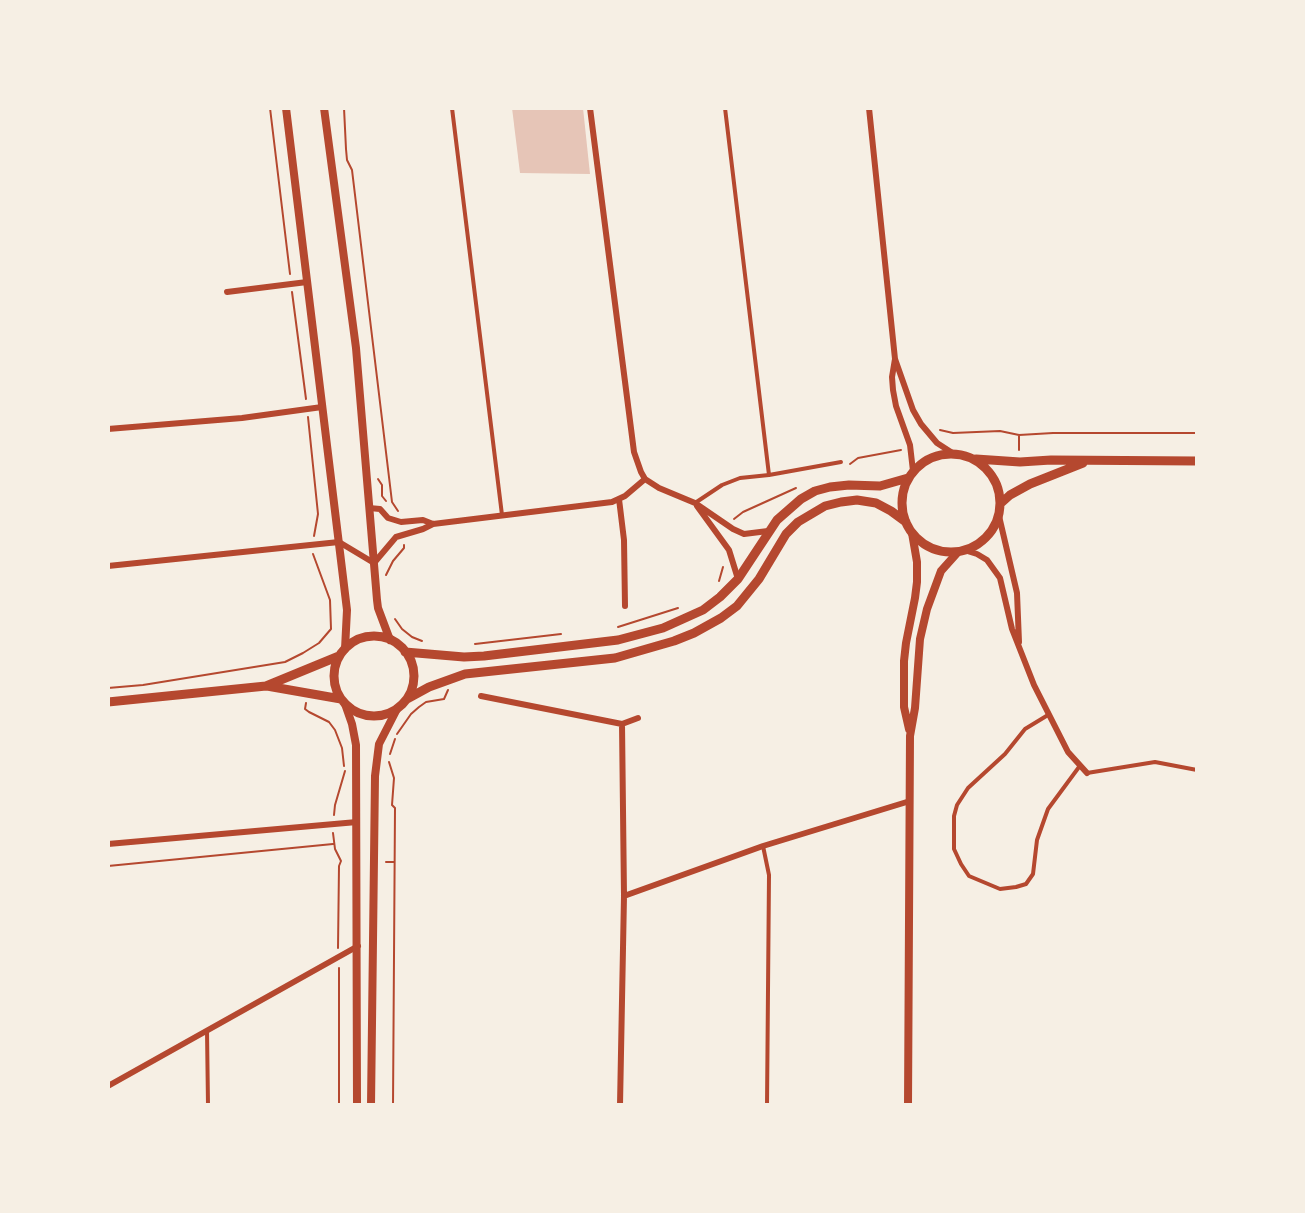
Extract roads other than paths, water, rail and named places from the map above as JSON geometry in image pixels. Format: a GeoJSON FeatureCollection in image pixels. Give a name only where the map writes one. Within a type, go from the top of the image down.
{"type":"FeatureCollection","features":[{"type":"Feature","properties":{"kind":"main road"},"geometry":{"type":"LineString","coordinates":[[974,459],[994,478],[999,491],[999,516],[992,531],[980,543],[961,551],[945,552],[921,542],[906,522],[902,507],[903,492],[911,475],[925,461],[939,455],[954,454],[974,459],[1020,462],[1051,460],[1197,461]]}},
{"type":"Feature","properties":{"kind":"main road"},"geometry":{"type":"LineString","coordinates":[[1000,504],[1010,495],[1030,484],[1088,461]]}},
{"type":"Feature","properties":{"kind":"main road"},"geometry":{"type":"LineString","coordinates":[[405,652],[464,657],[484,656],[618,640],[663,628],[703,610],[720,597],[738,579],[768,531],[787,510],[801,499],[815,491],[849,485],[880,486],[911,475]]}},
{"type":"Feature","properties":{"kind":"main road"},"geometry":{"type":"LineString","coordinates":[[342,653],[335,667],[334,678],[343,701],[354,711],[376,716],[397,709],[407,699],[448,679],[465,674],[615,658],[694,633],[737,606],[759,579],[786,534],[798,522],[825,506],[858,501],[876,503],[906,522]]}},
{"type":"Feature","properties":{"kind":"main road"},"geometry":{"type":"LineString","coordinates":[[108,702],[266,686],[304,672],[342,653],[354,642],[366,637],[390,640],[405,652],[414,675],[407,699]]}},
{"type":"Feature","properties":{"kind":"main road"},"geometry":{"type":"LineString","coordinates":[[266,686],[343,701]]}},
{"type":"Feature","properties":{"kind":"street"},"geometry":{"type":"LineString","coordinates":[[286,108],[347,610],[342,653]]}},
{"type":"Feature","properties":{"kind":"street"},"geometry":{"type":"LineString","coordinates":[[324,108],[356,348],[378,608],[390,640]]}},
{"type":"Feature","properties":{"kind":"street"},"geometry":{"type":"LineString","coordinates":[[590,108],[633,452],[645,479],[659,488],[695,503],[744,534],[768,531]]}},
{"type":"Feature","properties":{"kind":"street"},"geometry":{"type":"LineString","coordinates":[[869,108],[896,359],[913,410],[921,424],[937,443],[954,454]]}},
{"type":"Feature","properties":{"kind":"street"},"geometry":{"type":"LineString","coordinates":[[227,292],[307,282]]}},
{"type":"Feature","properties":{"kind":"street"},"geometry":{"type":"LineString","coordinates":[[896,359],[892,377],[893,390],[896,406],[910,445],[911,475]]}},
{"type":"Feature","properties":{"kind":"street"},"geometry":{"type":"LineString","coordinates":[[108,429],[242,418],[322,407]]}},
{"type":"Feature","properties":{"kind":"street"},"geometry":{"type":"LineString","coordinates":[[374,563],[396,537],[433,524],[612,502],[619,500],[645,479]]}},
{"type":"Feature","properties":{"kind":"street"},"geometry":{"type":"LineString","coordinates":[[619,500],[624,540],[625,606]]}},
{"type":"Feature","properties":{"kind":"street"},"geometry":{"type":"LineString","coordinates":[[695,503],[729,550],[738,579]]}},
{"type":"Feature","properties":{"kind":"street"},"geometry":{"type":"LineString","coordinates":[[369,508],[380,509],[388,519],[401,522],[423,520],[433,524]]}},
{"type":"Feature","properties":{"kind":"street"},"geometry":{"type":"LineString","coordinates":[[999,516],[1017,593],[1019,646]]}},
{"type":"Feature","properties":{"kind":"street"},"geometry":{"type":"LineString","coordinates":[[910,735],[904,707],[906,643],[917,582],[917,562],[912,533]]}},
{"type":"Feature","properties":{"kind":"street"},"geometry":{"type":"LineString","coordinates":[[108,566],[339,542],[374,563]]}},
{"type":"Feature","properties":{"kind":"street"},"geometry":{"type":"LineString","coordinates":[[908,1105],[910,735],[915,708],[920,639],[927,609],[941,571],[961,551],[987,560],[1000,578],[1012,629],[1048,715],[1068,752],[1079,767],[1087,773]]}},
{"type":"Feature","properties":{"kind":"street"},"geometry":{"type":"LineString","coordinates":[[481,696],[622,724],[638,718]]}},
{"type":"Feature","properties":{"kind":"street"},"geometry":{"type":"LineString","coordinates":[[343,701],[352,724],[356,745],[357,1105]]}},
{"type":"Feature","properties":{"kind":"street"},"geometry":{"type":"LineString","coordinates":[[371,1105],[375,776],[379,744],[397,709]]}},
{"type":"Feature","properties":{"kind":"street"},"geometry":{"type":"LineString","coordinates":[[620,1105],[624,896],[622,724]]}},
{"type":"Feature","properties":{"kind":"street"},"geometry":{"type":"LineString","coordinates":[[624,896],[763,846],[910,801]]}},
{"type":"Feature","properties":{"kind":"street"},"geometry":{"type":"LineString","coordinates":[[108,844],[357,822]]}},
{"type":"Feature","properties":{"kind":"street"},"geometry":{"type":"LineString","coordinates":[[108,1086],[358,945]]}},
{"type":"Feature","properties":{"kind":"lane"},"geometry":{"type":"LineString","coordinates":[[452,108],[502,516]]}},
{"type":"Feature","properties":{"kind":"lane"},"geometry":{"type":"LineString","coordinates":[[725,108],[769,475]]}},
{"type":"Feature","properties":{"kind":"lane"},"geometry":{"type":"LineString","coordinates":[[695,503],[722,484],[740,478],[842,462]]}},
{"type":"Feature","properties":{"kind":"lane"},"geometry":{"type":"LineString","coordinates":[[1048,715],[1026,729],[1005,754],[968,788],[957,805],[954,816],[954,849],[969,876],[1000,889],[1026,884],[1033,874],[1037,840],[1047,809],[1079,767]]}},
{"type":"Feature","properties":{"kind":"lane"},"geometry":{"type":"LineString","coordinates":[[1087,773],[1155,762],[1197,770]]}},
{"type":"Feature","properties":{"kind":"lane"},"geometry":{"type":"LineString","coordinates":[[763,846],[769,875],[767,1105]]}},
{"type":"Feature","properties":{"kind":"lane"},"geometry":{"type":"LineString","coordinates":[[207,1030],[208,1105]]}}]}
